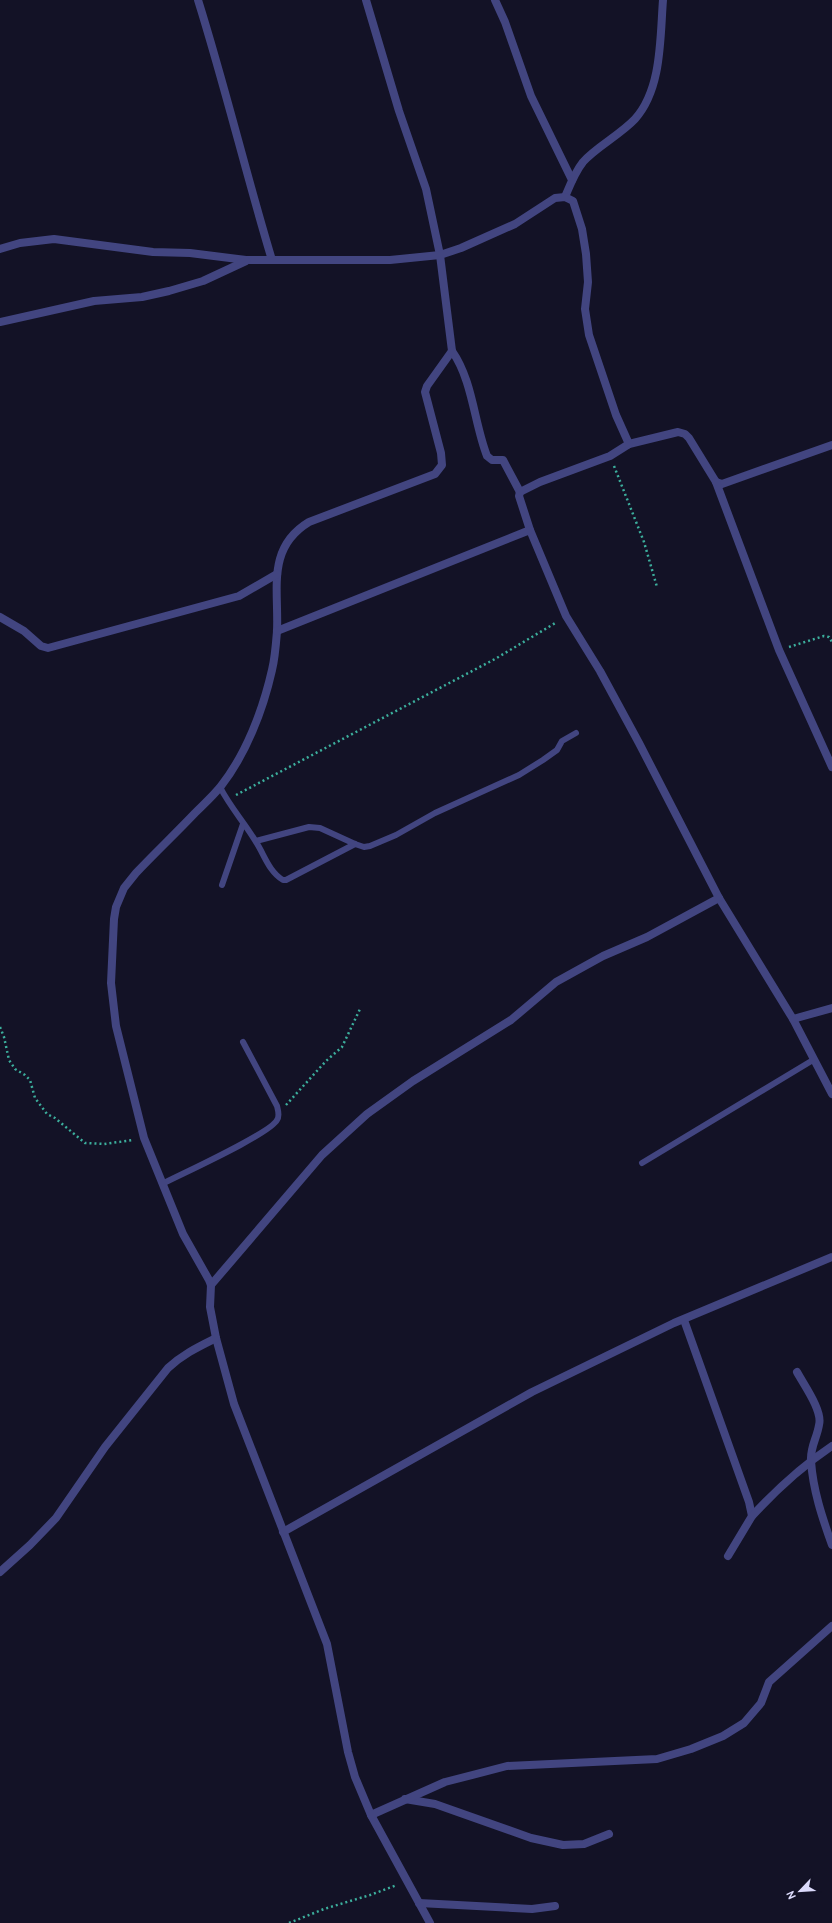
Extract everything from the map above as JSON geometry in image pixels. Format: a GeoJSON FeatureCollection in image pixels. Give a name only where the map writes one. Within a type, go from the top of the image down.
{"type":"FeatureCollection","features":[{"type":"Feature","properties":{"kind":"street"},"geometry":{"type":"LineString","coordinates":[[198,0],[224,82],[258,213],[272,260]]}},
{"type":"Feature","properties":{"kind":"street"},"geometry":{"type":"LineString","coordinates":[[366,0],[399,111],[426,189],[440,255],[452,350],[458,358],[465,378],[487,456],[492,460],[502,460],[520,492],[519,496],[530,530],[566,616],[600,671],[639,743],[718,898],[793,1019],[832,1094]]}},
{"type":"Feature","properties":{"kind":"street"},"geometry":{"type":"LineString","coordinates":[[495,0],[505,22],[531,96],[572,180]]}},
{"type":"Feature","properties":{"kind":"street"},"geometry":{"type":"LineString","coordinates":[[565,197],[572,180],[588,158],[612,140],[635,118],[650,94],[657,65],[663,0]]}},
{"type":"Feature","properties":{"kind":"street"},"geometry":{"type":"LineString","coordinates":[[0,250],[20,243],[54,239],[154,252],[190,253],[246,260],[390,260],[440,255],[467,246],[499,232],[555,198],[565,197],[573,201],[582,230],[586,254],[588,282],[586,309],[589,335],[616,415],[629,444]]}},
{"type":"Feature","properties":{"kind":"street"},"geometry":{"type":"LineString","coordinates":[[0,322],[94,301],[142,298],[202,281],[246,260]]}},
{"type":"Feature","properties":{"kind":"street"},"geometry":{"type":"LineString","coordinates":[[430,1923],[406,1881],[355,1777],[348,1752],[327,1644],[234,1404],[216,1338],[210,1306],[211,1285],[206,1273],[183,1234],[144,1138],[116,1026],[112,1003],[111,976],[114,919],[116,907],[124,888],[136,873],[220,787],[247,741],[268,687],[277,631],[275,582],[282,553],[289,539],[298,529],[332,513],[438,472],[442,465],[441,453],[424,392],[452,350]]}},
{"type":"Feature","properties":{"kind":"street"},"geometry":{"type":"LineString","coordinates":[[520,492],[540,482],[610,456],[629,444],[678,432],[685,434],[716,482],[779,650],[832,767]]}},
{"type":"Feature","properties":{"kind":"street"},"geometry":{"type":"LineString","coordinates":[[716,482],[727,483],[832,445]]}},
{"type":"Feature","properties":{"kind":"street"},"geometry":{"type":"LineString","coordinates":[[277,631],[530,530]]}},
{"type":"Feature","properties":{"kind":"street"},"geometry":{"type":"LineString","coordinates":[[0,618],[24,631],[41,646],[48,648],[239,596],[277,574]]}},
{"type":"Feature","properties":{"kind":"street"},"geometry":{"type":"LineString","coordinates":[[211,1285],[322,1155],[367,1114],[414,1080],[511,1020],[556,982],[603,956],[647,937],[718,898]]}},
{"type":"Feature","properties":{"kind":"street"},"geometry":{"type":"LineString","coordinates":[[793,1019],[832,1008]]}},
{"type":"Feature","properties":{"kind":"street"},"geometry":{"type":"LineString","coordinates":[[283,1532],[532,1392],[684,1320],[832,1257]]}},
{"type":"Feature","properties":{"kind":"street"},"geometry":{"type":"LineString","coordinates":[[684,1320],[749,1502],[752,1516]]}},
{"type":"Feature","properties":{"kind":"street"},"geometry":{"type":"LineString","coordinates":[[0,1572],[30,1546],[56,1518],[104,1447],[168,1368],[179,1357],[216,1338]]}},
{"type":"Feature","properties":{"kind":"street"},"geometry":{"type":"LineString","coordinates":[[797,1372],[811,1396],[820,1420],[812,1445],[811,1460],[819,1508],[832,1544]]}},
{"type":"Feature","properties":{"kind":"street"},"geometry":{"type":"LineString","coordinates":[[728,1556],[752,1516],[784,1482],[811,1460],[832,1446]]}},
{"type":"Feature","properties":{"kind":"street"},"geometry":{"type":"LineString","coordinates":[[372,1814],[445,1782],[507,1766],[657,1759],[691,1749],[723,1736],[747,1720],[761,1703],[767,1684],[832,1626]]}},
{"type":"Feature","properties":{"kind":"street"},"geometry":{"type":"LineString","coordinates":[[404,1799],[435,1804],[532,1838],[563,1845],[584,1844],[609,1834]]}},
{"type":"Feature","properties":{"kind":"street"},"geometry":{"type":"LineString","coordinates":[[419,1903],[532,1909],[555,1906]]}},
{"type":"Feature","properties":{"kind":"lane"},"geometry":{"type":"LineString","coordinates":[[256,841],[309,827],[320,828],[354,844],[370,846],[396,835],[435,813],[496,786],[543,760],[556,750],[562,741],[576,733]]}},
{"type":"Feature","properties":{"kind":"lane"},"geometry":{"type":"LineString","coordinates":[[220,787],[226,800],[256,841],[267,863],[280,878],[286,880],[354,844]]}},
{"type":"Feature","properties":{"kind":"lane"},"geometry":{"type":"LineString","coordinates":[[222,886],[243,824]]}},
{"type":"Feature","properties":{"kind":"lane"},"geometry":{"type":"LineString","coordinates":[[162,1184],[271,1127],[277,1120],[279,1113],[277,1106],[243,1042]]}},
{"type":"Feature","properties":{"kind":"lane"},"geometry":{"type":"LineString","coordinates":[[642,1162],[813,1060]]}},
{"type":"Feature","properties":{"kind":"path"},"geometry":{"type":"LineString","coordinates":[[610,456],[644,542],[657,587]]}},
{"type":"Feature","properties":{"kind":"path"},"geometry":{"type":"LineString","coordinates":[[226,800],[495,659],[566,616]]}},
{"type":"Feature","properties":{"kind":"path"},"geometry":{"type":"LineString","coordinates":[[779,650],[824,636],[829,637],[832,642]]}},
{"type":"Feature","properties":{"kind":"path"},"geometry":{"type":"LineString","coordinates":[[279,1113],[326,1061],[342,1047],[360,1009]]}},
{"type":"Feature","properties":{"kind":"path"},"geometry":{"type":"LineString","coordinates":[[0,1027],[4,1037],[9,1060],[15,1069],[26,1075],[30,1080],[35,1098],[46,1114],[88,1144],[144,1138]]}},
{"type":"Feature","properties":{"kind":"path"},"geometry":{"type":"LineString","coordinates":[[289,1923],[324,1909],[370,1895],[406,1881]]}}]}
